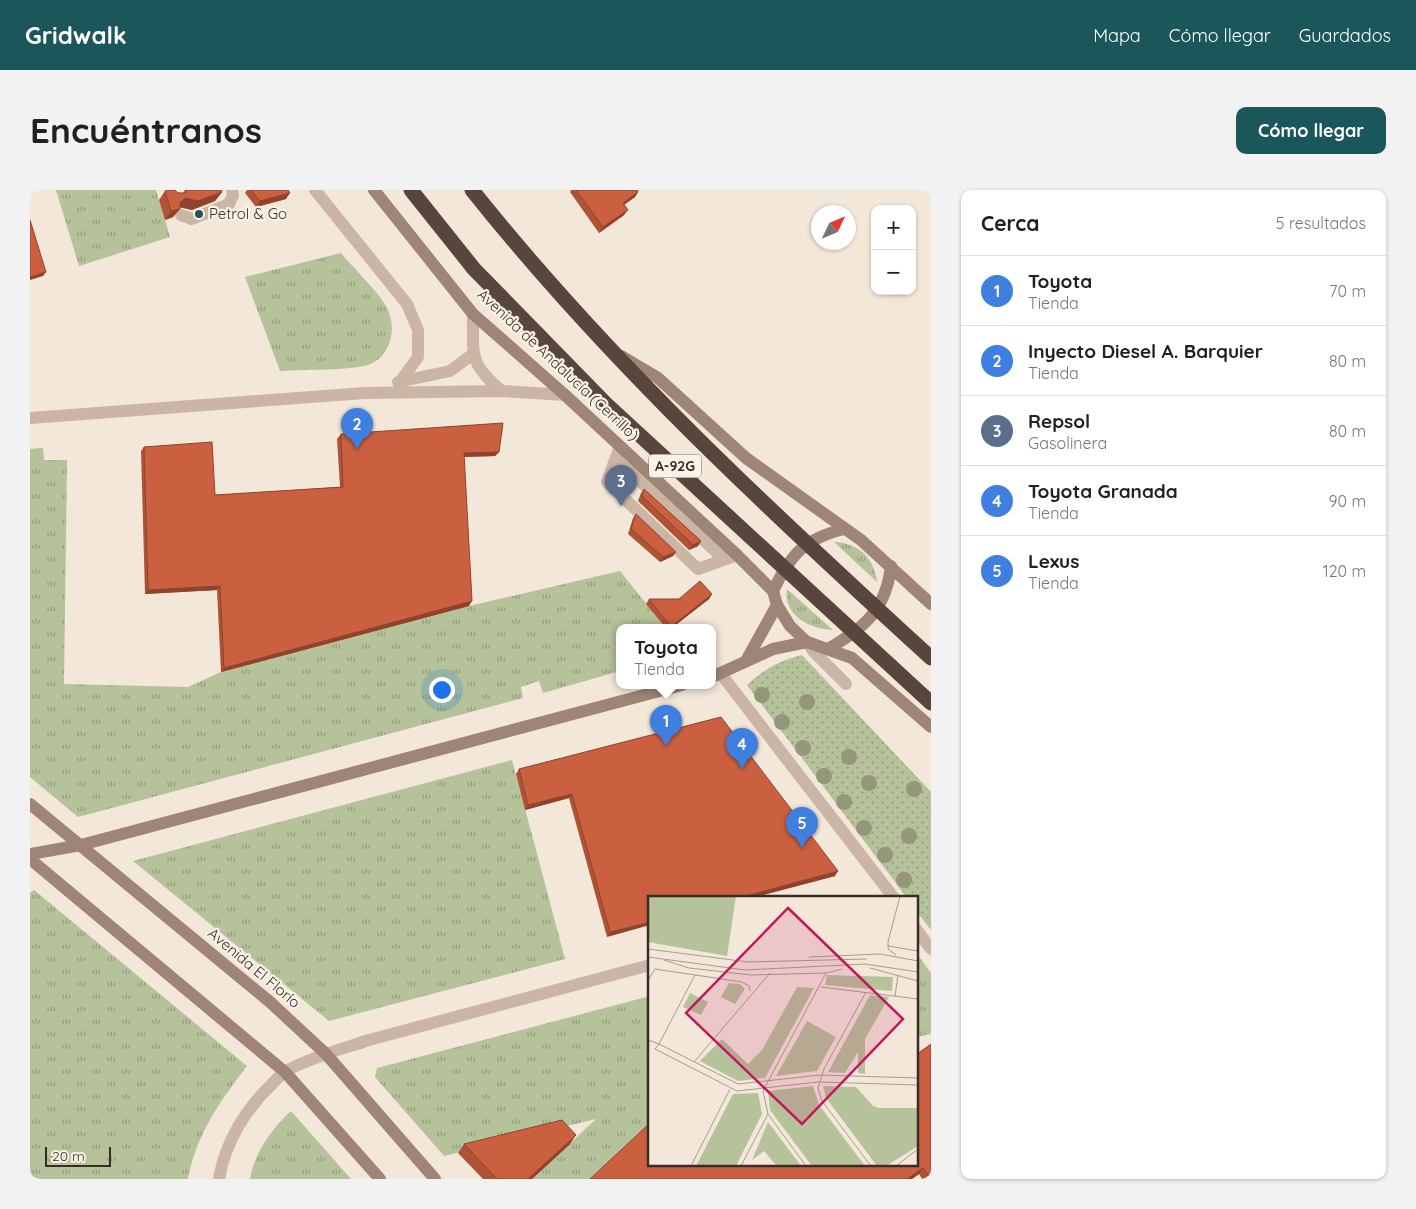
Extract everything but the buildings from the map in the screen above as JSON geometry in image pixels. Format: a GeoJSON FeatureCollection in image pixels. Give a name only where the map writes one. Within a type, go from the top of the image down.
{"type":"FeatureCollection","features":[{"type":"Feature","properties":{"kind":"highway","name":"Avenida de Andalucía (Cerrillo)"},"geometry":{"type":"LineString","coordinates":[[410,190],[474,268],[606,404],[931,703]]}},
{"type":"Feature","properties":{"kind":"highway","name":"A-92G"},"geometry":{"type":"LineString","coordinates":[[472,190],[520,250],[604,345],[732,475],[931,658]]}},
{"type":"Feature","properties":{"kind":"street"},"geometry":{"type":"LineString","coordinates":[[181,215],[192,219],[229,204],[233,195],[232,190]]}},
{"type":"Feature","properties":{"kind":"street"},"geometry":{"type":"LineString","coordinates":[[314,190],[407,304],[418,330],[418,357],[400,382]]}},
{"type":"Feature","properties":{"kind":"street","name":"Avenida de Andalucía (Cerrillo)"},"geometry":{"type":"LineString","coordinates":[[374,190],[473,314],[566,396],[737,555],[773,591],[777,605],[790,626],[808,642],[852,658],[931,727]]}},
{"type":"Feature","properties":{"kind":"street"},"geometry":{"type":"LineString","coordinates":[[473,314],[473,354],[483,375],[502,392]]}},
{"type":"Feature","properties":{"kind":"street"},"geometry":{"type":"LineString","coordinates":[[604,345],[658,378],[746,458],[861,540],[931,604]]}},
{"type":"Feature","properties":{"kind":"street"},"geometry":{"type":"LineString","coordinates":[[365,393],[400,382],[450,371],[473,354]]}},
{"type":"Feature","properties":{"kind":"street"},"geometry":{"type":"LineString","coordinates":[[30,418],[365,393],[502,392],[566,396]]}},
{"type":"Feature","properties":{"kind":"street"},"geometry":{"type":"LineString","coordinates":[[620,446],[607,482],[698,568],[737,555]]}},
{"type":"Feature","properties":{"kind":"street"},"geometry":{"type":"LineString","coordinates":[[616,459],[724,559]]}},
{"type":"Feature","properties":{"kind":"street"},"geometry":{"type":"LineString","coordinates":[[773,591],[784,567],[807,544],[819,536],[844,529]]}},
{"type":"Feature","properties":{"kind":"street"},"geometry":{"type":"LineString","coordinates":[[828,649],[856,632],[878,609],[889,586],[891,566]]}},
{"type":"Feature","properties":{"kind":"street"},"geometry":{"type":"LineString","coordinates":[[746,661],[777,605]]}},
{"type":"Feature","properties":{"kind":"street"},"geometry":{"type":"LineString","coordinates":[[846,684],[813,651],[808,642],[773,649],[717,675],[892,896]]}},
{"type":"Feature","properties":{"kind":"street"},"geometry":{"type":"LineString","coordinates":[[30,854],[81,846],[667,689]]}},
{"type":"Feature","properties":{"kind":"street"},"geometry":{"type":"LineString","coordinates":[[906,704],[931,714]]}},
{"type":"Feature","properties":{"kind":"street","name":"Avenida El Florío"},"geometry":{"type":"LineString","coordinates":[[30,804],[270,1002],[326,1054],[436,1179]]}},
{"type":"Feature","properties":{"kind":"street"},"geometry":{"type":"LineString","coordinates":[[30,860],[284,1072],[380,1179]]}},
{"type":"Feature","properties":{"kind":"street"},"geometry":{"type":"LineString","coordinates":[[918,931],[931,949]]}},
{"type":"Feature","properties":{"kind":"street"},"geometry":{"type":"LineString","coordinates":[[220,1179],[229,1145],[242,1120],[260,1096],[284,1072],[326,1054],[369,1040],[648,966]]}},
{"type":"Feature","properties":{"kind":"green space"},"geometry":{"type":"Polygon","coordinates":[[[56,190],[156,190],[170,237],[79,266],[56,190]]]}},
{"type":"Feature","properties":{"kind":"green space"},"geometry":{"type":"Polygon","coordinates":[[[341,253],[387,308],[392,325],[386,351],[373,363],[364,366],[344,369],[280,371],[245,277],[341,253]]]}},
{"type":"Feature","properties":{"kind":"green space"},"geometry":{"type":"Polygon","coordinates":[[[43,448],[44,460],[67,460],[64,684],[188,687],[221,672],[347,638],[469,606],[620,571],[663,624],[616,624],[616,672],[543,693],[539,681],[521,687],[523,698],[78,817],[30,777],[30,449],[43,448]]]}},
{"type":"Feature","properties":{"kind":"green space"},"geometry":{"type":"Polygon","coordinates":[[[834,542],[851,545],[864,553],[873,566],[877,582],[834,542]]]}},
{"type":"Feature","properties":{"kind":"green space"},"geometry":{"type":"Polygon","coordinates":[[[787,589],[833,630],[807,624],[794,614],[789,607],[787,589]]]}},
{"type":"Feature","properties":{"kind":"green space"},"geometry":{"type":"Polygon","coordinates":[[[802,655],[931,792],[931,930],[918,913],[918,896],[905,896],[747,685],[772,666],[802,655]]]}},
{"type":"Feature","properties":{"kind":"green space"},"geometry":{"type":"Polygon","coordinates":[[[512,760],[565,959],[329,1021],[133,861],[512,760]]]}},
{"type":"Feature","properties":{"kind":"green space"},"geometry":{"type":"Polygon","coordinates":[[[34,890],[247,1066],[210,1119],[197,1148],[188,1179],[30,1179],[30,893],[34,890]]]}},
{"type":"Feature","properties":{"kind":"green space"},"geometry":{"type":"Polygon","coordinates":[[[918,955],[931,973],[931,1034],[918,1037],[918,955]]]}},
{"type":"Feature","properties":{"kind":"green space"},"geometry":{"type":"Polygon","coordinates":[[[648,997],[648,1128],[592,1179],[532,1179],[596,1119],[444,1156],[375,1077],[377,1068],[648,997]]]}},
{"type":"Feature","properties":{"kind":"green space"},"geometry":{"type":"Polygon","coordinates":[[[291,1111],[351,1179],[250,1179],[260,1150],[277,1126],[291,1111]]]}},
{"type":"Feature","properties":{"kind":"place","name":"Petrol & Go"},"geometry":{"type":"Point","coordinates":[199,214]}},
{"type":"Feature","properties":{"kind":"place","name":"Inyecto Diesel A. Barquier"},"geometry":{"type":"Point","coordinates":[357,449]}},
{"type":"Feature","properties":{"kind":"place","name":"Repsol"},"geometry":{"type":"Point","coordinates":[621,506]}},
{"type":"Feature","properties":{"kind":"place","name":"Toyota"},"geometry":{"type":"Point","coordinates":[666,746]}},
{"type":"Feature","properties":{"kind":"place","name":"Toyota Granada"},"geometry":{"type":"Point","coordinates":[742,769]}},
{"type":"Feature","properties":{"kind":"place","name":"Lexus"},"geometry":{"type":"Point","coordinates":[802,848]}}]}
